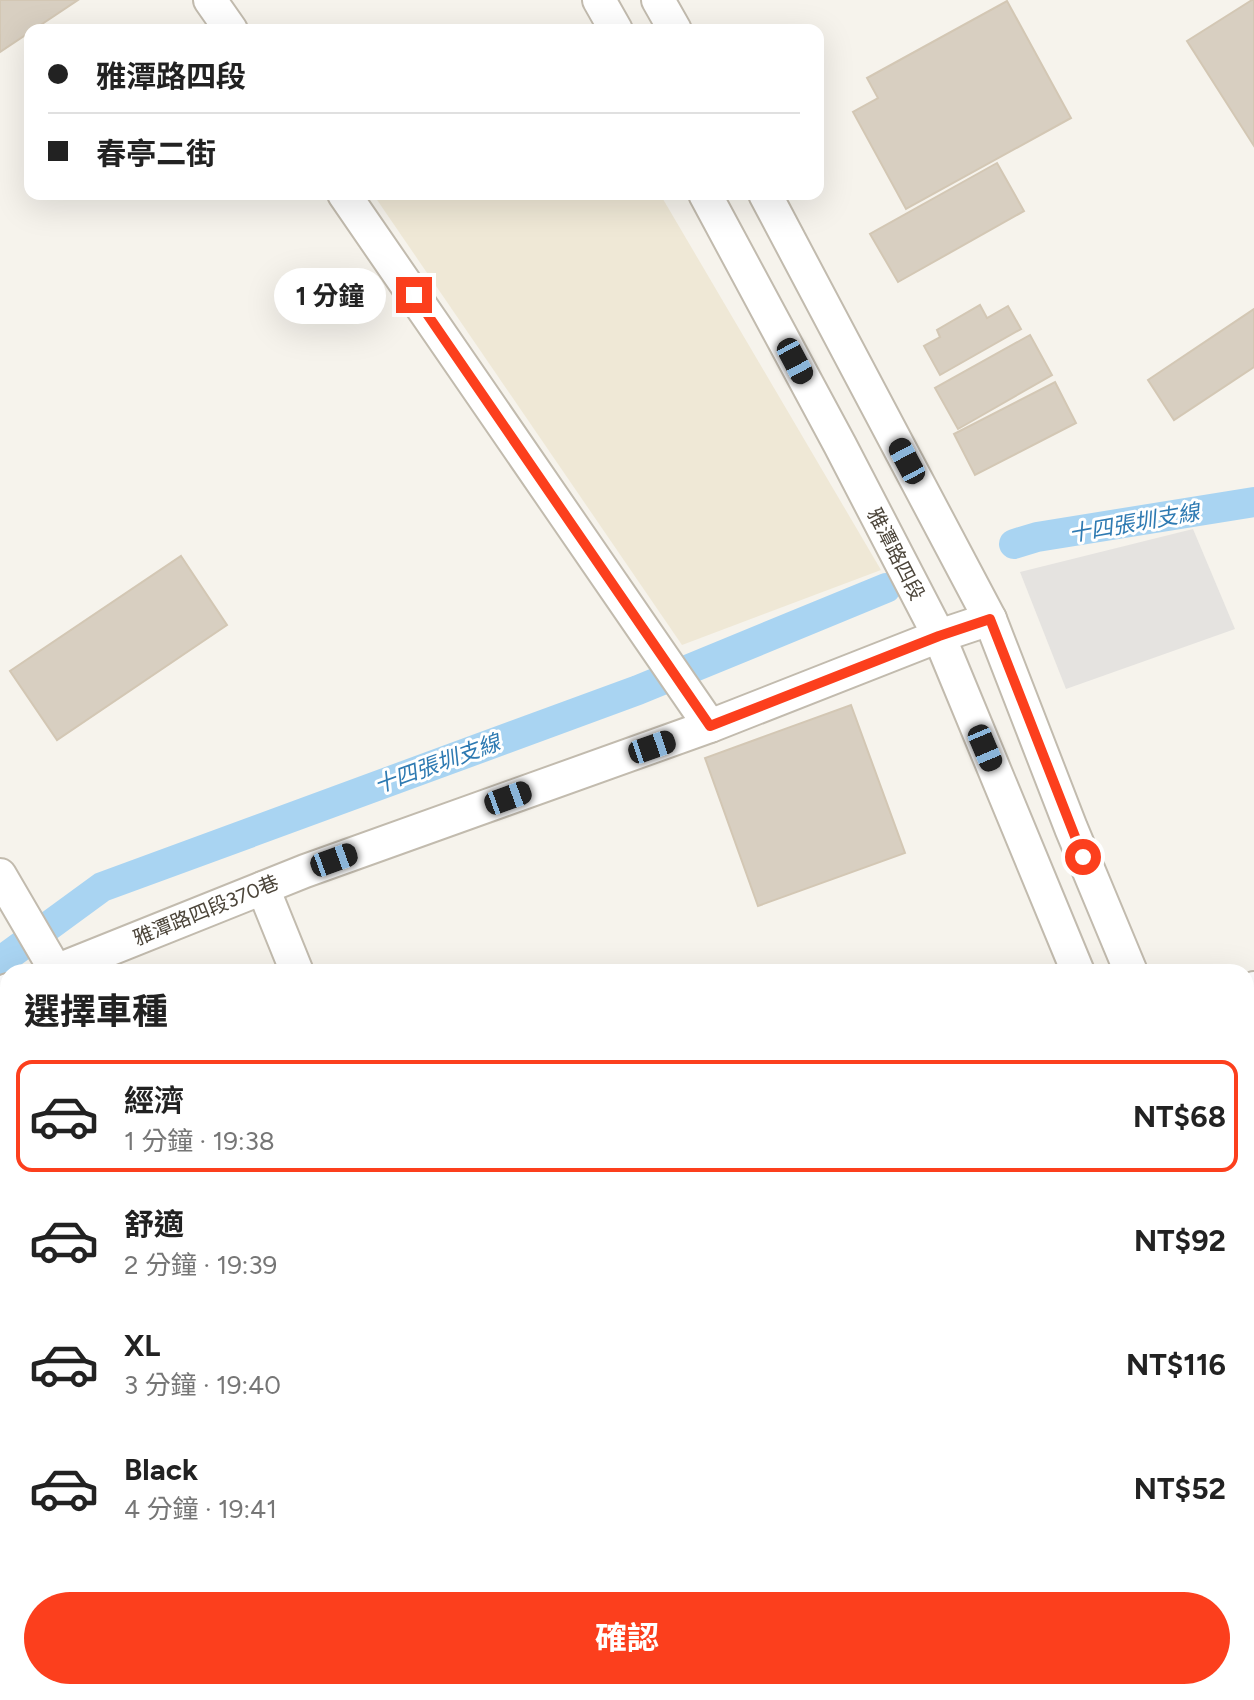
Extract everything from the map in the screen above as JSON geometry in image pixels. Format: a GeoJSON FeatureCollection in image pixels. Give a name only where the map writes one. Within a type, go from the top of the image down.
{"type":"FeatureCollection","features":[{"type":"Feature","properties":{"kind":"street"},"geometry":{"type":"LineString","coordinates":[[210,0],[227,24]]}},
{"type":"Feature","properties":{"kind":"street"},"geometry":{"type":"LineString","coordinates":[[599,0],[613,24]]}},
{"type":"Feature","properties":{"kind":"street"},"geometry":{"type":"LineString","coordinates":[[658,0],[672,24]]}},
{"type":"Feature","properties":{"kind":"street"},"geometry":{"type":"LineString","coordinates":[[348,200],[710,726]]}},
{"type":"Feature","properties":{"kind":"street","name":"雅潭路四段"},"geometry":{"type":"LineString","coordinates":[[708,200],[939,636],[1075,964]]}},
{"type":"Feature","properties":{"kind":"street"},"geometry":{"type":"LineString","coordinates":[[768,200],[990,619],[1128,964]]}},
{"type":"Feature","properties":{"kind":"street","name":"雅潭路四段370巷"},"geometry":{"type":"LineString","coordinates":[[45,954],[263,888],[710,726],[990,619]]}},
{"type":"Feature","properties":{"kind":"street"},"geometry":{"type":"LineString","coordinates":[[0,875],[45,954]]}},
{"type":"Feature","properties":{"kind":"street"},"geometry":{"type":"LineString","coordinates":[[263,888],[294,964]]}},
{"type":"Feature","properties":{"kind":"shaded area"},"geometry":{"type":"Polygon","coordinates":[[[377,200],[664,200],[881,570],[682,645],[377,200]]]}},
{"type":"Feature","properties":{"kind":"shaded area"},"geometry":{"type":"Polygon","coordinates":[[[1193,529],[1235,629],[1066,689],[1020,572],[1193,529]]]}},
{"type":"Feature","properties":{"kind":"building"},"geometry":{"type":"Polygon","coordinates":[[[0,0],[78,0],[42,24],[24,24],[24,36],[0,52],[0,0]]]}},
{"type":"Feature","properties":{"kind":"building"},"geometry":{"type":"Polygon","coordinates":[[[1254,0],[1254,146],[1187,41],[1254,0]]]}},
{"type":"Feature","properties":{"kind":"building"},"geometry":{"type":"Polygon","coordinates":[[[1007,1],[1071,118],[906,209],[853,112],[878,98],[867,78],[1007,1]]]}},
{"type":"Feature","properties":{"kind":"building"},"geometry":{"type":"Polygon","coordinates":[[[997,163],[1024,211],[898,282],[870,234],[997,163]]]}},
{"type":"Feature","properties":{"kind":"building"},"geometry":{"type":"Polygon","coordinates":[[[980,305],[987,318],[1008,306],[1021,329],[940,375],[924,346],[940,337],[937,330],[980,305]]]}},
{"type":"Feature","properties":{"kind":"building"},"geometry":{"type":"Polygon","coordinates":[[[1254,309],[1254,367],[1174,420],[1148,380],[1254,309]]]}},
{"type":"Feature","properties":{"kind":"building"},"geometry":{"type":"Polygon","coordinates":[[[1030,335],[1052,375],[958,429],[935,388],[1030,335]]]}},
{"type":"Feature","properties":{"kind":"building"},"geometry":{"type":"Polygon","coordinates":[[[1055,382],[1076,423],[975,475],[954,434],[1055,382]]]}},
{"type":"Feature","properties":{"kind":"building"},"geometry":{"type":"Polygon","coordinates":[[[181,556],[227,625],[57,740],[10,671],[181,556]]]}},
{"type":"Feature","properties":{"kind":"building"},"geometry":{"type":"Polygon","coordinates":[[[851,705],[905,853],[758,906],[705,758],[851,705]]]}},
{"type":"Feature","properties":{"kind":"waterway","name":"十四張圳支線"},"geometry":{"type":"LineString","coordinates":[[1014,544],[1037,537],[1254,502]]}},
{"type":"Feature","properties":{"kind":"waterway","name":"十四張圳支線"},"geometry":{"type":"LineString","coordinates":[[0,959],[102,887],[638,690],[886,588]]}},
{"type":"Feature","properties":{"kind":"waterway"},"geometry":{"type":"LineString","coordinates":[[0,949],[5,958]]}},
{"type":"Feature","properties":{"kind":"route"},"geometry":{"type":"LineString","coordinates":[[414,295],[710,726],[990,619],[1083,857]]}}]}
